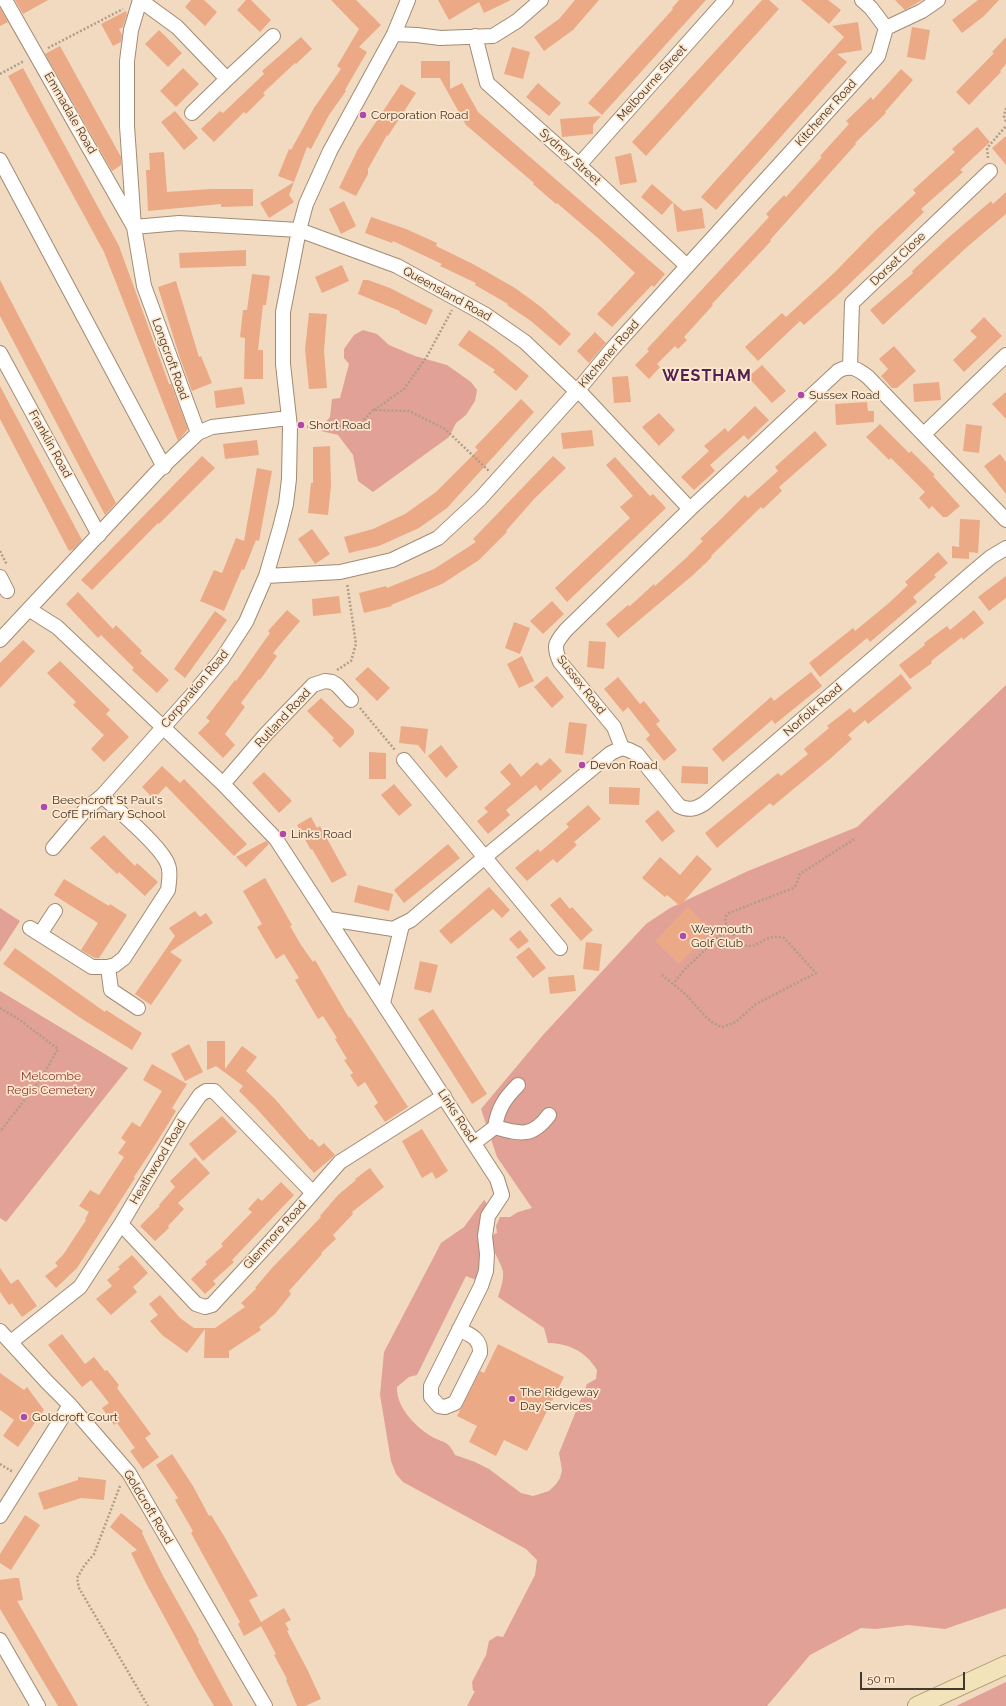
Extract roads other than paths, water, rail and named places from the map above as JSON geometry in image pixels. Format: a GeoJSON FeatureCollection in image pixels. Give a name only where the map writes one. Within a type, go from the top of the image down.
{"type":"FeatureCollection","features":[{"type":"Feature","properties":{"kind":"main road"},"geometry":{"type":"LineString","coordinates":[[917,1706],[1006,1665]]}},
{"type":"Feature","properties":{"kind":"street","name":"Emmadale Road"},"geometry":{"type":"LineString","coordinates":[[5,0],[134,227]]}},
{"type":"Feature","properties":{"kind":"street"},"geometry":{"type":"LineString","coordinates":[[140,0],[177,27],[227,79]]}},
{"type":"Feature","properties":{"kind":"street","name":"Longcroft Road"},"geometry":{"type":"LineString","coordinates":[[140,0],[131,30],[127,61],[127,126],[134,227],[144,286],[198,433]]}},
{"type":"Feature","properties":{"kind":"street"},"geometry":{"type":"LineString","coordinates":[[394,34],[440,38],[493,36],[517,20],[541,0]]}},
{"type":"Feature","properties":{"kind":"street","name":"Melbourne Street"},"geometry":{"type":"LineString","coordinates":[[579,165],[726,0]]}},
{"type":"Feature","properties":{"kind":"street"},"geometry":{"type":"LineString","coordinates":[[862,0],[871,8],[886,28],[922,11],[938,0]]}},
{"type":"Feature","properties":{"kind":"street","name":"Corporation Road"},"geometry":{"type":"LineString","coordinates":[[53,848],[86,809],[102,796],[222,659],[246,622],[266,576],[286,504],[289,479],[290,423],[283,364],[283,312],[299,230],[306,204],[330,151],[394,34],[403,2]]}},
{"type":"Feature","properties":{"kind":"street","name":"Kitchener Road"},"geometry":{"type":"LineString","coordinates":[[266,576],[345,570],[392,560],[438,538],[480,499],[578,390],[612,349],[878,56],[886,28]]}},
{"type":"Feature","properties":{"kind":"street"},"geometry":{"type":"LineString","coordinates":[[192,113],[273,36]]}},
{"type":"Feature","properties":{"kind":"street","name":"Sydney Street"},"geometry":{"type":"LineString","coordinates":[[475,36],[487,82],[579,165],[687,266]]}},
{"type":"Feature","properties":{"kind":"street"},"geometry":{"type":"LineString","coordinates":[[0,160],[164,467]]}},
{"type":"Feature","properties":{"kind":"street","name":"Dorset Close"},"geometry":{"type":"LineString","coordinates":[[850,367],[852,304],[990,171]]}},
{"type":"Feature","properties":{"kind":"street","name":"Queensland Road"},"geometry":{"type":"LineString","coordinates":[[134,227],[179,223],[299,230],[397,266],[486,315],[525,342],[567,382],[578,390],[690,510]]}},
{"type":"Feature","properties":{"kind":"street","name":"Franklin Road"},"geometry":{"type":"LineString","coordinates":[[0,353],[99,535]]}},
{"type":"Feature","properties":{"kind":"street"},"geometry":{"type":"LineString","coordinates":[[924,434],[1006,355]]}},
{"type":"Feature","properties":{"kind":"street"},"geometry":{"type":"LineString","coordinates":[[850,367],[859,369],[868,377],[1006,520]]}},
{"type":"Feature","properties":{"kind":"street","name":"Sussex Road"},"geometry":{"type":"LineString","coordinates":[[622,748],[614,727],[560,662],[555,651],[556,642],[566,630],[690,510],[838,371],[843,368],[850,367]]}},
{"type":"Feature","properties":{"kind":"street"},"geometry":{"type":"LineString","coordinates":[[0,640],[198,433],[212,427],[290,423]]}},
{"type":"Feature","properties":{"kind":"street","name":"Norfolk Road"},"geometry":{"type":"LineString","coordinates":[[622,748],[637,754],[679,806],[685,809],[696,808],[711,798],[991,557],[1006,548]]}},
{"type":"Feature","properties":{"kind":"street"},"geometry":{"type":"LineString","coordinates":[[0,577],[7,591]]}},
{"type":"Feature","properties":{"kind":"street","name":"Links Road"},"geometry":{"type":"LineString","coordinates":[[30,610],[57,627],[222,784],[276,839],[497,1179],[502,1195],[488,1216],[485,1236],[488,1254],[486,1271],[481,1286],[459,1329],[431,1386],[431,1397],[439,1406],[445,1408],[455,1403],[480,1353],[480,1344],[476,1339],[459,1329]]}},
{"type":"Feature","properties":{"kind":"street","name":"Rutland Road"},"geometry":{"type":"LineString","coordinates":[[222,784],[266,734],[313,685],[325,681],[332,682],[337,685],[351,700]]}},
{"type":"Feature","properties":{"kind":"street"},"geometry":{"type":"LineString","coordinates":[[329,919],[392,929],[411,920],[484,857],[611,753],[622,748]]}},
{"type":"Feature","properties":{"kind":"street"},"geometry":{"type":"LineString","coordinates":[[404,760],[560,948]]}},
{"type":"Feature","properties":{"kind":"street"},"geometry":{"type":"LineString","coordinates":[[55,911],[35,931],[92,967],[108,967],[115,965],[124,958],[168,890],[168,865],[160,850],[102,796]]}},
{"type":"Feature","properties":{"kind":"street"},"geometry":{"type":"LineString","coordinates":[[383,1004],[402,925]]}},
{"type":"Feature","properties":{"kind":"street"},"geometry":{"type":"LineString","coordinates":[[108,967],[112,990],[138,1008]]}},
{"type":"Feature","properties":{"kind":"street"},"geometry":{"type":"LineString","coordinates":[[474,1142],[495,1127],[497,1114],[502,1104],[518,1085]]}},
{"type":"Feature","properties":{"kind":"street","name":"Heathwood Road"},"geometry":{"type":"LineString","coordinates":[[11,1342],[80,1287],[121,1224],[184,1118],[200,1095],[206,1091],[214,1091],[313,1193]]}},
{"type":"Feature","properties":{"kind":"street","name":"Glenmore Road"},"geometry":{"type":"LineString","coordinates":[[121,1224],[196,1304],[205,1307],[212,1305],[340,1162],[444,1096]]}},
{"type":"Feature","properties":{"kind":"street"},"geometry":{"type":"LineString","coordinates":[[495,1127],[514,1133],[532,1131],[539,1127],[549,1115]]}},
{"type":"Feature","properties":{"kind":"street","name":"Goldcroft Road"},"geometry":{"type":"LineString","coordinates":[[0,1331],[70,1405],[126,1470],[265,1706]]}},
{"type":"Feature","properties":{"kind":"street"},"geometry":{"type":"LineString","coordinates":[[0,1516],[70,1405]]}},
{"type":"Feature","properties":{"kind":"street"},"geometry":{"type":"LineString","coordinates":[[0,1640],[38,1706]]}},
{"type":"Feature","properties":{"kind":"place","name":"Corporation Road"},"geometry":{"type":"Point","coordinates":[363,115]}},
{"type":"Feature","properties":{"kind":"place","name":"Sussex Road"},"geometry":{"type":"Point","coordinates":[801,395]}},
{"type":"Feature","properties":{"kind":"place","name":"Short Road"},"geometry":{"type":"Point","coordinates":[301,425]}},
{"type":"Feature","properties":{"kind":"place","name":"Devon Road"},"geometry":{"type":"Point","coordinates":[582,765]}},
{"type":"Feature","properties":{"kind":"place","name":"Beechcroft St Paul's CofE Primary School"},"geometry":{"type":"Point","coordinates":[44,807]}},
{"type":"Feature","properties":{"kind":"place","name":"Links Road"},"geometry":{"type":"Point","coordinates":[283,834]}},
{"type":"Feature","properties":{"kind":"place","name":"Weymouth Golf Club"},"geometry":{"type":"Point","coordinates":[683,936]}},
{"type":"Feature","properties":{"kind":"place","name":"The Ridgeway Day Services"},"geometry":{"type":"Point","coordinates":[512,1399]}},
{"type":"Feature","properties":{"kind":"place","name":"Goldcroft Court"},"geometry":{"type":"Point","coordinates":[24,1417]}},
{"type":"Feature","properties":{"kind":"district","name":"WESTHAM"},"geometry":{"type":"Point","coordinates":[707,376]}},
{"type":"Feature","properties":{"kind":"park label","name":"Melcombe Regis Cemetery"},"geometry":{"type":"Point","coordinates":[51,1083]}}]}
